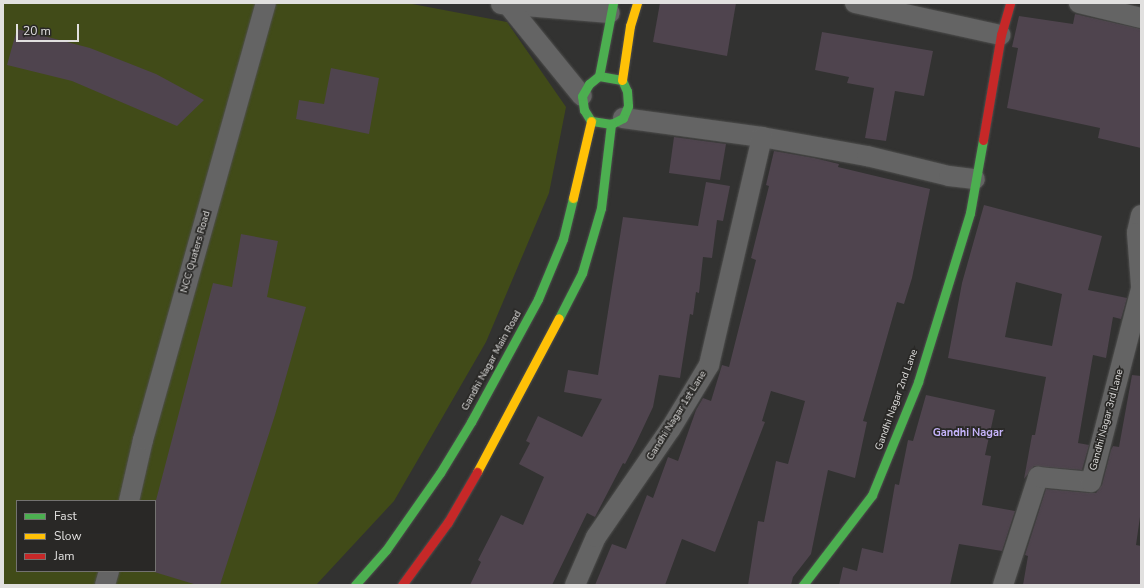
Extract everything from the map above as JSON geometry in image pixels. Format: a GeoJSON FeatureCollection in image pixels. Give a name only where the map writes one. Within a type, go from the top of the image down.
{"type":"FeatureCollection","features":[{"type":"Feature","properties":{"kind":"street","name":"NCC Quaters Road"},"geometry":{"type":"LineString","coordinates":[[129,500],[143,440],[266,3]]}},
{"type":"Feature","properties":{"kind":"street"},"geometry":{"type":"LineString","coordinates":[[402,585],[448,522],[495,441],[582,273],[601,208],[609,156],[617,121],[628,98],[627,91],[622,80],[630,26],[637,3]]}},
{"type":"Feature","properties":{"kind":"street"},"geometry":{"type":"LineString","coordinates":[[855,3],[1001,35]]}},
{"type":"Feature","properties":{"kind":"street","name":"Gandhi Nagar 2nd Lane"},"geometry":{"type":"LineString","coordinates":[[803,585],[872,495],[918,382],[970,213],[1001,35],[1010,3]]}},
{"type":"Feature","properties":{"kind":"street"},"geometry":{"type":"LineString","coordinates":[[1079,3],[1141,18]]}},
{"type":"Feature","properties":{"kind":"street"},"geometry":{"type":"LineString","coordinates":[[501,4],[612,8],[599,76],[589,84],[582,96]]}},
{"type":"Feature","properties":{"kind":"street"},"geometry":{"type":"LineString","coordinates":[[501,4],[582,96],[584,110],[590,121],[617,121],[762,137],[867,156],[949,176],[975,179]]}},
{"type":"Feature","properties":{"kind":"street"},"geometry":{"type":"LineString","coordinates":[[599,76],[622,80]]}},
{"type":"Feature","properties":{"kind":"street","name":"Gandhi Nagar Main Road"},"geometry":{"type":"LineString","coordinates":[[355,585],[386,550],[440,473],[471,422],[538,299],[563,239],[590,121]]}},
{"type":"Feature","properties":{"kind":"street","name":"Gandhi Nagar 1st Lane"},"geometry":{"type":"LineString","coordinates":[[574,585],[596,537],[671,428],[709,365],[762,137]]}},
{"type":"Feature","properties":{"kind":"street"},"geometry":{"type":"LineString","coordinates":[[1139,224],[1141,286]]}},
{"type":"Feature","properties":{"kind":"street","name":"Gandhi Nagar 3rd Lane"},"geometry":{"type":"LineString","coordinates":[[1003,585],[1038,478],[1091,482],[1141,289]]}},
{"type":"Feature","properties":{"kind":"street"},"geometry":{"type":"LineString","coordinates":[[105,585],[109,572]]}},
{"type":"Feature","properties":{"kind":"green space"},"geometry":{"type":"Polygon","coordinates":[[[3,3],[407,3],[507,22],[566,107],[549,193],[486,342],[394,501],[316,585],[3,585],[3,3]]]}},
{"type":"Feature","properties":{"kind":"building"},"geometry":{"type":"Polygon","coordinates":[[[660,3],[736,3],[727,56],[653,42],[660,3]]]}},
{"type":"Feature","properties":{"kind":"building"},"geometry":{"type":"Polygon","coordinates":[[[1075,14],[1141,29],[1141,148],[1098,138],[1100,128],[1007,108],[1018,48],[1012,47],[1019,16],[1073,24],[1075,14]]]}},
{"type":"Feature","properties":{"kind":"building"},"geometry":{"type":"Polygon","coordinates":[[[17,29],[90,48],[156,74],[204,100],[177,126],[72,81],[7,65],[17,29]]]}},
{"type":"Feature","properties":{"kind":"building"},"geometry":{"type":"Polygon","coordinates":[[[822,32],[933,51],[924,96],[895,91],[886,141],[865,138],[874,88],[847,83],[849,77],[815,70],[822,32]]]}},
{"type":"Feature","properties":{"kind":"building"},"geometry":{"type":"Polygon","coordinates":[[[331,68],[379,78],[369,134],[296,119],[299,100],[324,104],[331,68]]]}},
{"type":"Feature","properties":{"kind":"building"},"geometry":{"type":"Polygon","coordinates":[[[674,137],[726,144],[720,180],[669,173],[674,137]]]}},
{"type":"Feature","properties":{"kind":"building"},"geometry":{"type":"Polygon","coordinates":[[[774,151],[839,164],[838,167],[930,189],[912,278],[904,304],[897,302],[863,421],[867,422],[855,478],[828,470],[811,554],[793,577],[791,585],[748,585],[758,521],[764,522],[776,461],[788,464],[805,401],[771,391],[762,421],[765,422],[715,552],[682,539],[665,585],[595,585],[612,544],[626,549],[647,495],[653,498],[668,457],[678,461],[696,410],[703,398],[711,401],[722,365],[729,367],[756,260],[751,258],[769,186],[766,185],[774,151]]]}},
{"type":"Feature","properties":{"kind":"building"},"geometry":{"type":"Polygon","coordinates":[[[706,182],[730,186],[723,221],[717,220],[712,258],[703,257],[699,293],[696,292],[693,315],[690,314],[680,378],[659,375],[653,407],[636,443],[625,464],[623,463],[595,517],[587,513],[552,585],[470,585],[481,562],[478,560],[501,515],[523,525],[544,477],[519,464],[530,443],[526,441],[538,416],[582,437],[602,399],[564,392],[568,370],[598,375],[623,217],[698,226],[706,182]]]}},
{"type":"Feature","properties":{"kind":"building"},"geometry":{"type":"Polygon","coordinates":[[[984,205],[1102,236],[1088,290],[1127,298],[1121,319],[1113,317],[1106,358],[1093,355],[1078,443],[1089,445],[1082,470],[1034,466],[1024,479],[1032,435],[1035,435],[1046,377],[948,358],[962,283],[984,205]],[[1016,282],[1005,337],[1052,346],[1062,294],[1016,282]]]}},
{"type":"Feature","properties":{"kind":"building"},"geometry":{"type":"Polygon","coordinates":[[[241,234],[278,241],[267,297],[306,307],[275,415],[220,585],[197,585],[154,572],[156,572],[156,500],[213,283],[232,287],[241,234]]]}},
{"type":"Feature","properties":{"kind":"building"},"geometry":{"type":"Polygon","coordinates":[[[1132,375],[1141,376],[1141,510],[1136,545],[1141,546],[1141,585],[1023,585],[1028,556],[1025,555],[1046,489],[1096,493],[1102,485],[1111,450],[1113,446],[1119,447],[1132,375]]]}},
{"type":"Feature","properties":{"kind":"building"},"geometry":{"type":"Polygon","coordinates":[[[926,395],[995,410],[985,455],[991,456],[982,505],[1015,511],[1002,551],[959,544],[950,585],[839,585],[843,567],[857,571],[862,548],[883,553],[895,484],[899,485],[908,440],[913,441],[926,395]]]}},
{"type":"Feature","properties":{"kind":"traffic: fast"},"geometry":{"type":"LineString","coordinates":[[599,76],[613,3]]}},
{"type":"Feature","properties":{"kind":"traffic: fast"},"geometry":{"type":"LineString","coordinates":[[599,76],[622,80],[627,91],[628,106],[623,118],[611,124],[591,121],[584,110],[582,96],[589,84],[599,76]]}},
{"type":"Feature","properties":{"kind":"traffic: fast"},"geometry":{"type":"LineString","coordinates":[[559,318],[582,273],[601,208],[611,124]]}},
{"type":"Feature","properties":{"kind":"traffic: fast"},"geometry":{"type":"LineString","coordinates":[[803,585],[872,495],[918,382],[970,213],[983,140]]}},
{"type":"Feature","properties":{"kind":"traffic: fast"},"geometry":{"type":"LineString","coordinates":[[355,585],[386,550],[440,473],[471,422],[538,299],[563,239],[573,198]]}},
{"type":"Feature","properties":{"kind":"traffic: slow"},"geometry":{"type":"LineString","coordinates":[[622,80],[630,26],[637,3]]}},
{"type":"Feature","properties":{"kind":"traffic: slow"},"geometry":{"type":"LineString","coordinates":[[573,198],[591,121]]}},
{"type":"Feature","properties":{"kind":"traffic: slow"},"geometry":{"type":"LineString","coordinates":[[477,472],[559,318]]}},
{"type":"Feature","properties":{"kind":"traffic: jam"},"geometry":{"type":"LineString","coordinates":[[983,140],[1001,35],[1010,3]]}},
{"type":"Feature","properties":{"kind":"traffic: jam"},"geometry":{"type":"LineString","coordinates":[[402,585],[448,522],[477,472]]}},
{"type":"Feature","properties":{"kind":"district","name":"Gandhi Nagar"},"geometry":{"type":"Point","coordinates":[968,433]}}]}
